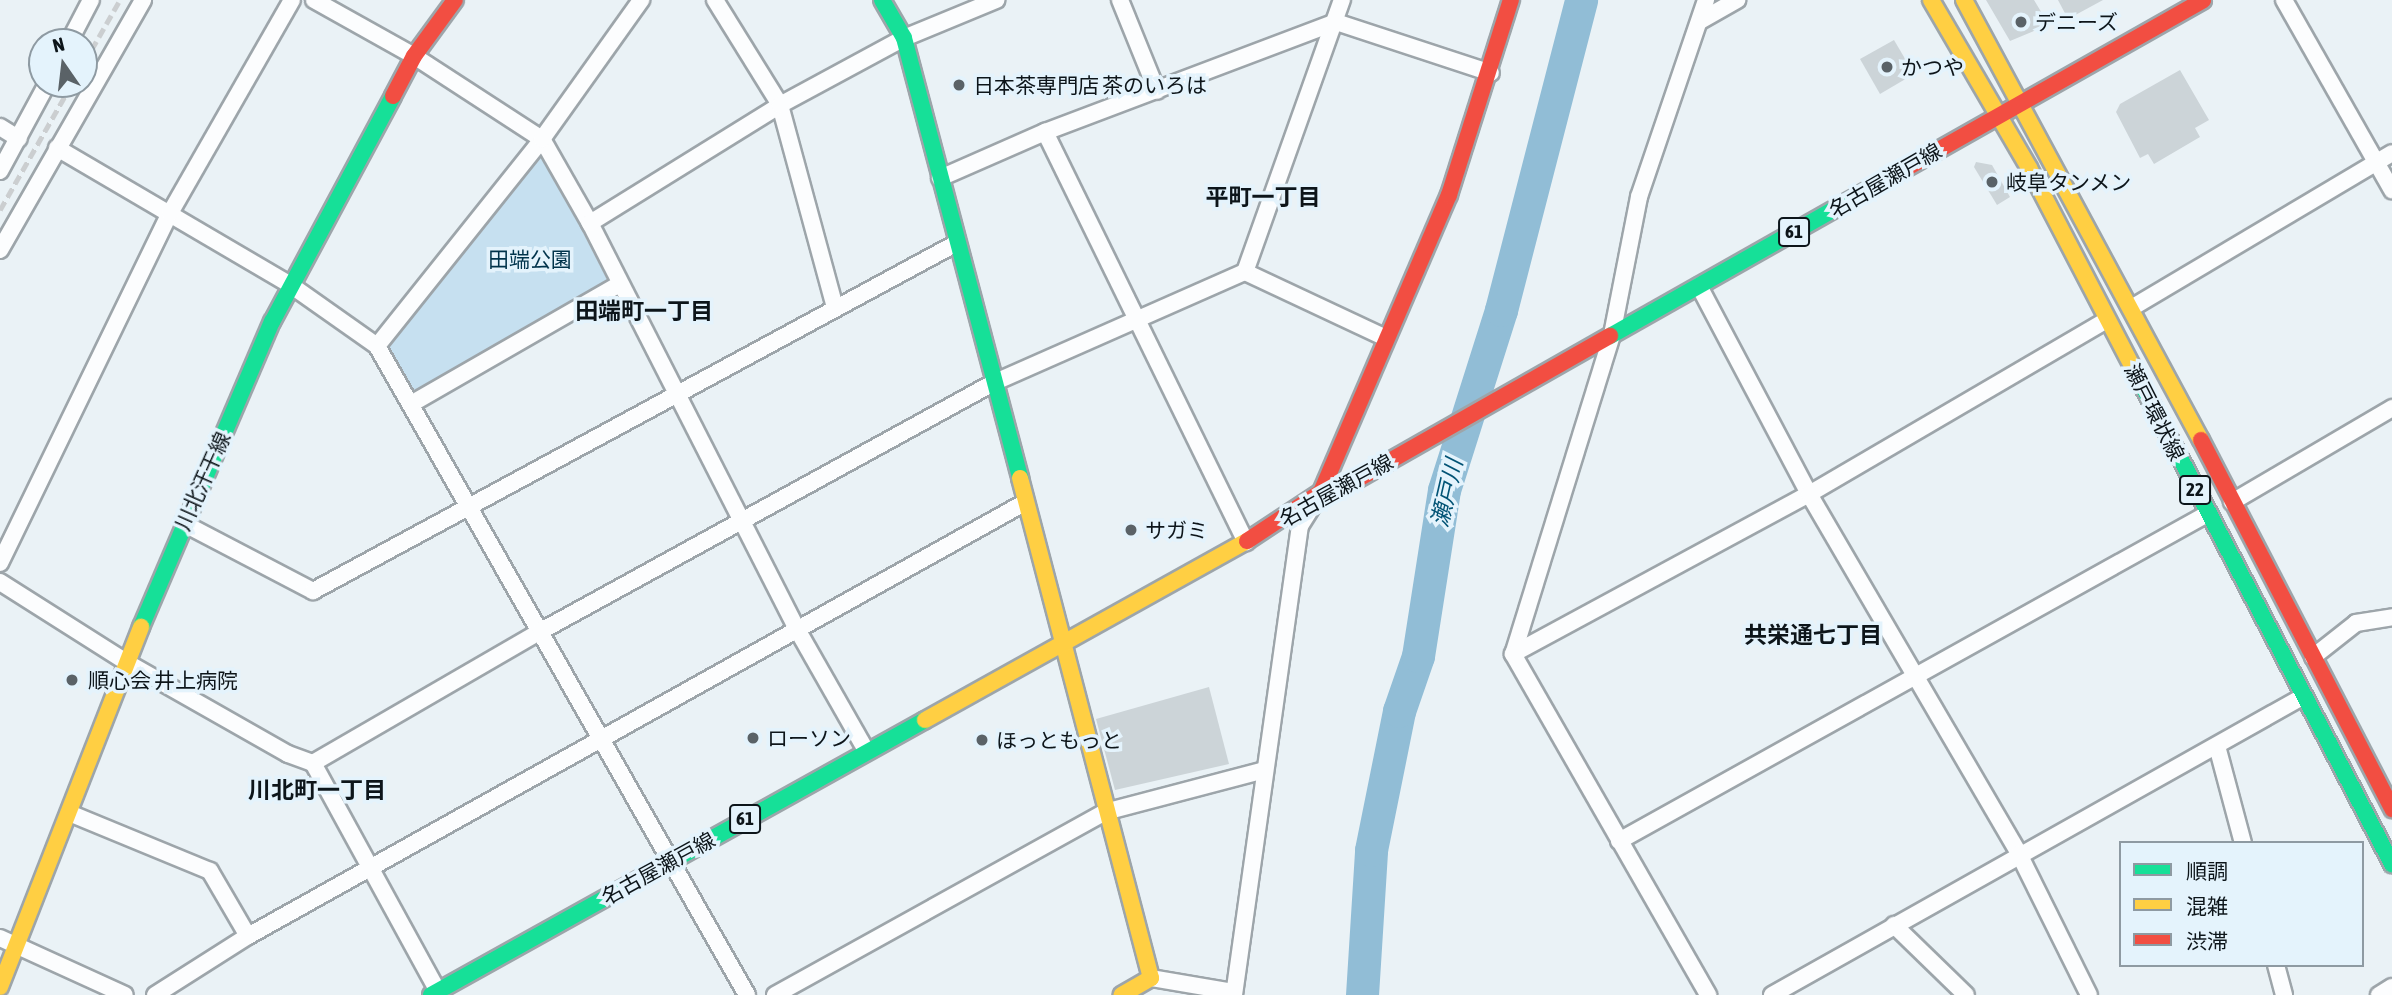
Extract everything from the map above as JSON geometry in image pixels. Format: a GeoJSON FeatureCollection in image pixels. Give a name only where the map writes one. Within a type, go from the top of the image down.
{"type":"FeatureCollection","features":[{"type":"Feature","properties":{"kind":"main road","name":"川北汗干線"},"geometry":{"type":"LineString","coordinates":[[0,987],[183,523],[292,286],[414,57],[455,0]]}},
{"type":"Feature","properties":{"kind":"main road"},"geometry":{"type":"LineString","coordinates":[[882,0],[904,38],[1060,643],[1151,978],[1122,995]]}},
{"type":"Feature","properties":{"kind":"main road"},"geometry":{"type":"LineString","coordinates":[[1321,492],[1384,337],[1449,195],[1491,73],[1511,0]]}},
{"type":"Feature","properties":{"kind":"main road","name":"瀬戸環状線"},"geometry":{"type":"LineString","coordinates":[[1931,0],[1999,115],[2392,864]]}},
{"type":"Feature","properties":{"kind":"main road","name":"瀬戸環状線"},"geometry":{"type":"LineString","coordinates":[[1964,0],[2133,307],[2392,809]]}},
{"type":"Feature","properties":{"kind":"main road","name":"名古屋瀬戸線"},"geometry":{"type":"LineString","coordinates":[[436,994],[1060,643],[1246,542],[1321,492],[1358,479],[2203,0]]}},
{"type":"Feature","properties":{"kind":"street"},"geometry":{"type":"LineString","coordinates":[[76,28],[91,0]]}},
{"type":"Feature","properties":{"kind":"street"},"geometry":{"type":"LineString","coordinates":[[0,250],[143,0]]}},
{"type":"Feature","properties":{"kind":"street"},"geometry":{"type":"LineString","coordinates":[[0,563],[170,213],[292,0]]}},
{"type":"Feature","properties":{"kind":"street"},"geometry":{"type":"LineString","coordinates":[[314,0],[414,57],[542,139],[590,223],[676,397],[798,631],[867,752]]}},
{"type":"Feature","properties":{"kind":"street"},"geometry":{"type":"LineString","coordinates":[[376,346],[542,139],[641,0]]}},
{"type":"Feature","properties":{"kind":"street"},"geometry":{"type":"LineString","coordinates":[[715,0],[780,105],[835,307]]}},
{"type":"Feature","properties":{"kind":"street"},"geometry":{"type":"LineString","coordinates":[[590,223],[780,105],[904,38],[996,0]]}},
{"type":"Feature","properties":{"kind":"street"},"geometry":{"type":"LineString","coordinates":[[1120,0],[1157,91]]}},
{"type":"Feature","properties":{"kind":"street"},"geometry":{"type":"LineString","coordinates":[[313,763],[541,631],[993,383],[1245,272],[1342,0]]}},
{"type":"Feature","properties":{"kind":"street"},"geometry":{"type":"LineString","coordinates":[[1706,0],[1639,197],[1612,335],[1513,654],[1708,995]]}},
{"type":"Feature","properties":{"kind":"street"},"geometry":{"type":"LineString","coordinates":[[1700,21],[1737,0]]}},
{"type":"Feature","properties":{"kind":"street"},"geometry":{"type":"LineString","coordinates":[[2284,0],[2392,190]]}},
{"type":"Feature","properties":{"kind":"street"},"geometry":{"type":"LineString","coordinates":[[940,178],[1045,132],[1336,22],[1491,73]]}},
{"type":"Feature","properties":{"kind":"street"},"geometry":{"type":"LineString","coordinates":[[0,171],[40,98]]}},
{"type":"Feature","properties":{"kind":"street"},"geometry":{"type":"LineString","coordinates":[[0,127],[19,139]]}},
{"type":"Feature","properties":{"kind":"street"},"geometry":{"type":"LineString","coordinates":[[1045,132],[1135,321],[1246,542]]}},
{"type":"Feature","properties":{"kind":"street"},"geometry":{"type":"LineString","coordinates":[[57,148],[292,286],[376,346],[747,995]]}},
{"type":"Feature","properties":{"kind":"street"},"geometry":{"type":"LineString","coordinates":[[2133,307],[2392,153]]}},
{"type":"Feature","properties":{"kind":"street"},"geometry":{"type":"LineString","coordinates":[[183,523],[313,591],[957,243]]}},
{"type":"Feature","properties":{"kind":"street"},"geometry":{"type":"LineString","coordinates":[[1245,272],[1384,337]]}},
{"type":"Feature","properties":{"kind":"street"},"geometry":{"type":"LineString","coordinates":[[411,404],[620,284]]}},
{"type":"Feature","properties":{"kind":"street"},"geometry":{"type":"LineString","coordinates":[[1699,286],[1808,494],[2019,854],[2086,994]]}},
{"type":"Feature","properties":{"kind":"street"},"geometry":{"type":"LineString","coordinates":[[1513,654],[1808,494],[2107,320]]}},
{"type":"Feature","properties":{"kind":"street"},"geometry":{"type":"LineString","coordinates":[[2232,502],[2392,408]]}},
{"type":"Feature","properties":{"kind":"street"},"geometry":{"type":"LineString","coordinates":[[1151,978],[1234,994],[1300,526],[1321,492]]}},
{"type":"Feature","properties":{"kind":"street"},"geometry":{"type":"LineString","coordinates":[[155,995],[248,936],[1024,503]]}},
{"type":"Feature","properties":{"kind":"street"},"geometry":{"type":"LineString","coordinates":[[1619,841],[2207,513]]}},
{"type":"Feature","properties":{"kind":"street"},"geometry":{"type":"LineString","coordinates":[[0,582],[126,662],[288,754],[313,763],[371,867],[436,994]]}},
{"type":"Feature","properties":{"kind":"street"},"geometry":{"type":"LineString","coordinates":[[2313,657],[2356,623],[2392,617]]}},
{"type":"Feature","properties":{"kind":"street"},"geometry":{"type":"LineString","coordinates":[[1772,995],[2304,696]]}},
{"type":"Feature","properties":{"kind":"street"},"geometry":{"type":"LineString","coordinates":[[2217,746],[2242,841]]}},
{"type":"Feature","properties":{"kind":"street"},"geometry":{"type":"LineString","coordinates":[[775,995],[1105,812],[1265,770]]}},
{"type":"Feature","properties":{"kind":"street"},"geometry":{"type":"LineString","coordinates":[[69,813],[202,865],[210,871],[248,936]]}},
{"type":"Feature","properties":{"kind":"street"},"geometry":{"type":"LineString","coordinates":[[1894,925],[1966,995]]}},
{"type":"Feature","properties":{"kind":"street"},"geometry":{"type":"LineString","coordinates":[[0,938],[17,949],[125,995]]}},
{"type":"Feature","properties":{"kind":"street"},"geometry":{"type":"LineString","coordinates":[[2277,967],[2284,995]]}},
{"type":"Feature","properties":{"kind":"street"},"geometry":{"type":"LineString","coordinates":[[2379,995],[2392,987]]}},
{"type":"Feature","properties":{"kind":"green space","name":"田端公園"},"geometry":{"type":"Polygon","coordinates":[[[541,150],[609,283],[413,392],[386,346],[541,150]]]}},
{"type":"Feature","properties":{"kind":"building","name":"デニーズ"},"geometry":{"type":"Polygon","coordinates":[[[1986,0],[2034,0],[2046,20],[2039,24],[2041,28],[2010,41],[1986,0]]]}},
{"type":"Feature","properties":{"kind":"building"},"geometry":{"type":"Polygon","coordinates":[[[2058,0],[2103,0],[2068,19],[2058,0]]]}},
{"type":"Feature","properties":{"kind":"building","name":"かつや"},"geometry":{"type":"Polygon","coordinates":[[[1894,40],[1914,74],[1880,94],[1860,59],[1894,40]]]}},
{"type":"Feature","properties":{"kind":"building"},"geometry":{"type":"Polygon","coordinates":[[[2180,70],[2209,120],[2195,128],[2200,137],[2154,164],[2148,154],[2140,158],[2116,112],[2120,104],[2180,70]]]}},
{"type":"Feature","properties":{"kind":"building","name":"岐阜タンメン"},"geometry":{"type":"Polygon","coordinates":[[[1976,162],[1992,165],[2010,197],[1997,205],[1974,167],[1976,162]]]}},
{"type":"Feature","properties":{"kind":"building"},"geometry":{"type":"Polygon","coordinates":[[[1209,687],[1229,764],[1115,790],[1096,719],[1209,687]]]}},
{"type":"Feature","properties":{"kind":"waterway","name":"瀬戸川"},"geometry":{"type":"LineString","coordinates":[[1362,995],[1371,850],[1399,711],[1418,656],[1444,490],[1501,310],[1581,0]]}},
{"type":"Feature","properties":{"kind":"railway"},"geometry":{"type":"LineString","coordinates":[[98,38],[120,0]]}},
{"type":"Feature","properties":{"kind":"railway"},"geometry":{"type":"LineString","coordinates":[[0,210],[64,98]]}},
{"type":"Feature","properties":{"kind":"traffic: fast"},"geometry":{"type":"LineString","coordinates":[[882,0],[904,38],[1020,478]]}},
{"type":"Feature","properties":{"kind":"traffic: fast"},"geometry":{"type":"LineString","coordinates":[[141,627],[272,322],[393,96]]}},
{"type":"Feature","properties":{"kind":"traffic: fast"},"geometry":{"type":"LineString","coordinates":[[1610,336],[1889,178]]}},
{"type":"Feature","properties":{"kind":"traffic: fast"},"geometry":{"type":"LineString","coordinates":[[2141,383],[2392,864]]}},
{"type":"Feature","properties":{"kind":"traffic: fast"},"geometry":{"type":"LineString","coordinates":[[431,995],[925,720]]}},
{"type":"Feature","properties":{"kind":"traffic: slow"},"geometry":{"type":"LineString","coordinates":[[1931,0],[2029,168],[2141,383]]}},
{"type":"Feature","properties":{"kind":"traffic: slow"},"geometry":{"type":"LineString","coordinates":[[1964,0],[2201,440]]}},
{"type":"Feature","properties":{"kind":"traffic: slow"},"geometry":{"type":"LineString","coordinates":[[1020,478],[1151,978],[1122,995]]}},
{"type":"Feature","properties":{"kind":"traffic: slow"},"geometry":{"type":"LineString","coordinates":[[925,720],[1247,541]]}},
{"type":"Feature","properties":{"kind":"traffic: slow"},"geometry":{"type":"LineString","coordinates":[[0,987],[141,627]]}},
{"type":"Feature","properties":{"kind":"traffic: jam"},"geometry":{"type":"LineString","coordinates":[[393,96],[414,56],[455,0]]}},
{"type":"Feature","properties":{"kind":"traffic: jam"},"geometry":{"type":"LineString","coordinates":[[1321,492],[1449,195],[1511,0]]}},
{"type":"Feature","properties":{"kind":"traffic: jam"},"geometry":{"type":"LineString","coordinates":[[1889,178],[2203,0]]}},
{"type":"Feature","properties":{"kind":"traffic: jam"},"geometry":{"type":"LineString","coordinates":[[1247,541],[1321,492],[1358,479],[1610,336]]}},
{"type":"Feature","properties":{"kind":"traffic: jam"},"geometry":{"type":"LineString","coordinates":[[2201,440],[2392,809]]}},
{"type":"Feature","properties":{"kind":"place","name":"デニーズ"},"geometry":{"type":"Point","coordinates":[2021,22]}},
{"type":"Feature","properties":{"kind":"place","name":"かつや"},"geometry":{"type":"Point","coordinates":[1887,67]}},
{"type":"Feature","properties":{"kind":"place","name":"日本茶専門店 茶のいろは"},"geometry":{"type":"Point","coordinates":[959,85]}},
{"type":"Feature","properties":{"kind":"place","name":"岐阜タンメン"},"geometry":{"type":"Point","coordinates":[1992,182]}},
{"type":"Feature","properties":{"kind":"place","name":"サガミ"},"geometry":{"type":"Point","coordinates":[1131,530]}},
{"type":"Feature","properties":{"kind":"place","name":"順心会 井上病院"},"geometry":{"type":"Point","coordinates":[72,680]}},
{"type":"Feature","properties":{"kind":"place","name":"ローソン"},"geometry":{"type":"Point","coordinates":[753,738]}},
{"type":"Feature","properties":{"kind":"place","name":"ほっともっと"},"geometry":{"type":"Point","coordinates":[982,740]}},
{"type":"Feature","properties":{"kind":"district","name":"平町一丁目"},"geometry":{"type":"Point","coordinates":[1263,197]}},
{"type":"Feature","properties":{"kind":"district","name":"田端町一丁目"},"geometry":{"type":"Point","coordinates":[644,311]}},
{"type":"Feature","properties":{"kind":"district","name":"共栄通七丁目"},"geometry":{"type":"Point","coordinates":[1813,635]}},
{"type":"Feature","properties":{"kind":"district","name":"川北町一丁目"},"geometry":{"type":"Point","coordinates":[317,790]}}]}
